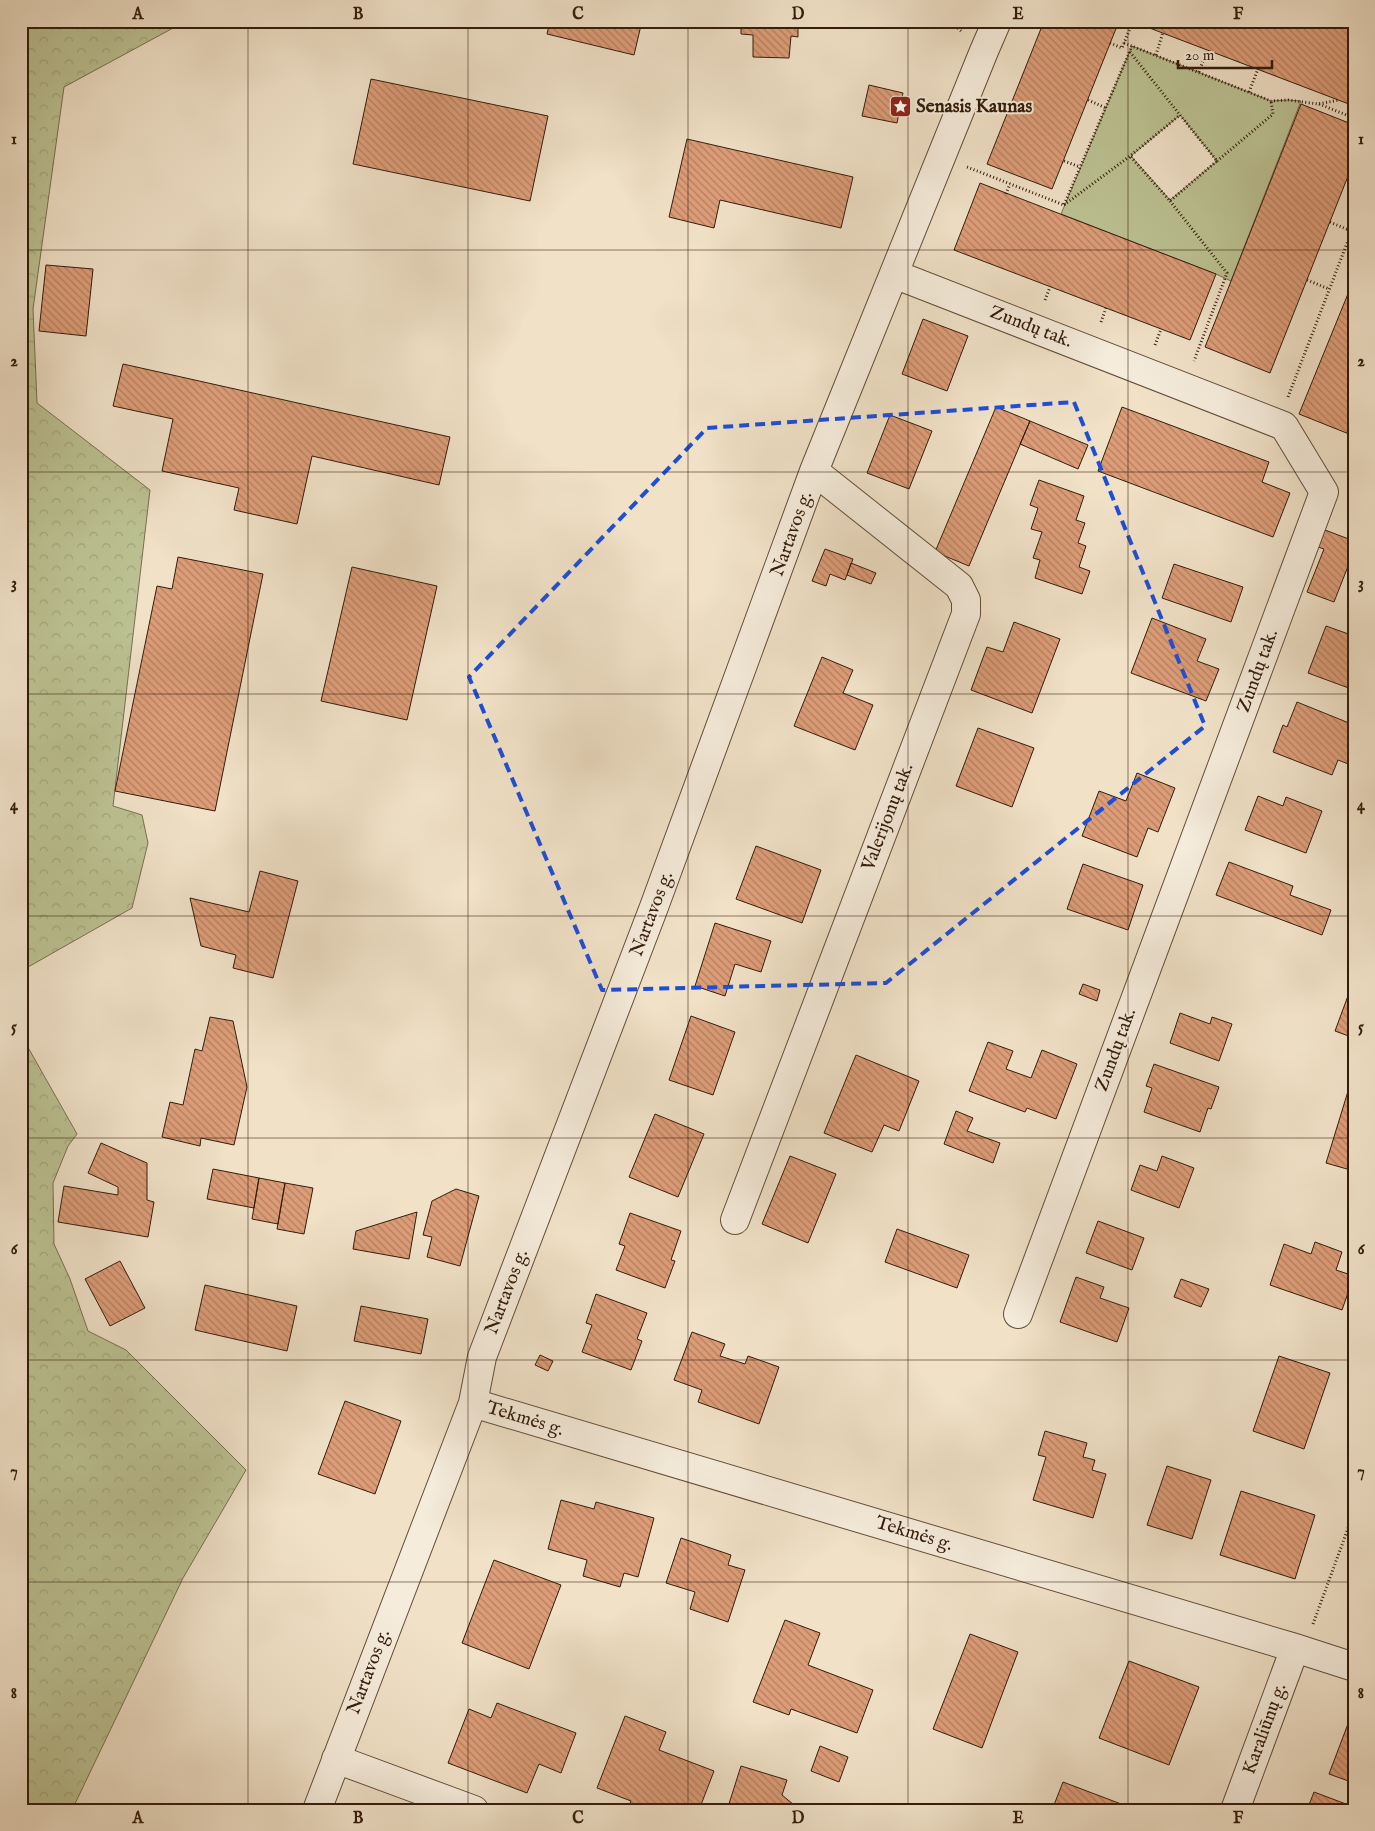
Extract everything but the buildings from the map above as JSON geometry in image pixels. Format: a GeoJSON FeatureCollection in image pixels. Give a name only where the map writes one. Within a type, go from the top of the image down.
{"type":"FeatureCollection","features":[{"type":"Feature","properties":{"kind":"street","name":"Nartavos g."},"geometry":{"type":"LineString","coordinates":[[316,1810],[473,1403],[482,1357],[658,898],[814,471],[997,21]]}},
{"type":"Feature","properties":{"kind":"street","name":"Zundų tak."},"geometry":{"type":"LineString","coordinates":[[894,274],[1284,426],[1324,492],[1018,1314]]}},
{"type":"Feature","properties":{"kind":"street","name":"Valerijonų tak."},"geometry":{"type":"LineString","coordinates":[[735,1220],[966,614],[966,600],[959,586],[814,471]]}},
{"type":"Feature","properties":{"kind":"street","name":"Tekmės g."},"geometry":{"type":"LineString","coordinates":[[473,1403],[1300,1649],[1354,1667]]}},
{"type":"Feature","properties":{"kind":"street","name":"Karaliūnų g."},"geometry":{"type":"LineString","coordinates":[[1235,1810],[1300,1649]]}},
{"type":"Feature","properties":{"kind":"street"},"geometry":{"type":"LineString","coordinates":[[336,1759],[474,1810]]}},
{"type":"Feature","properties":{"kind":"path"},"geometry":{"type":"LineString","coordinates":[[1110,43],[1122,48],[1133,21]]}},
{"type":"Feature","properties":{"kind":"path"},"geometry":{"type":"LineString","coordinates":[[1156,55],[1163,32]]}},
{"type":"Feature","properties":{"kind":"path"},"geometry":{"type":"LineString","coordinates":[[1124,43],[1272,101],[1288,100],[1318,104],[1354,118]]}},
{"type":"Feature","properties":{"kind":"path"},"geometry":{"type":"LineString","coordinates":[[1064,205],[1132,46]]}},
{"type":"Feature","properties":{"kind":"path"},"geometry":{"type":"LineString","coordinates":[[1199,72],[1207,50]]}},
{"type":"Feature","properties":{"kind":"path"},"geometry":{"type":"LineString","coordinates":[[1130,52],[1218,161]]}},
{"type":"Feature","properties":{"kind":"path"},"geometry":{"type":"LineString","coordinates":[[1249,92],[1258,69]]}},
{"type":"Feature","properties":{"kind":"path"},"geometry":{"type":"LineString","coordinates":[[1088,100],[1106,108]]}},
{"type":"Feature","properties":{"kind":"path"},"geometry":{"type":"LineString","coordinates":[[1318,104],[1339,100]]}},
{"type":"Feature","properties":{"kind":"path"},"geometry":{"type":"LineString","coordinates":[[1170,200],[1273,114],[1272,101]]}},
{"type":"Feature","properties":{"kind":"path"},"geometry":{"type":"LineString","coordinates":[[1064,205],[1130,156],[1180,114]]}},
{"type":"Feature","properties":{"kind":"path"},"geometry":{"type":"LineString","coordinates":[[1130,156],[1170,200],[1227,273],[1184,387]]}},
{"type":"Feature","properties":{"kind":"path"},"geometry":{"type":"LineString","coordinates":[[941,157],[1064,205]]}},
{"type":"Feature","properties":{"kind":"path"},"geometry":{"type":"LineString","coordinates":[[1064,161],[1080,167]]}},
{"type":"Feature","properties":{"kind":"path"},"geometry":{"type":"LineString","coordinates":[[1006,194],[1010,184]]}},
{"type":"Feature","properties":{"kind":"path"},"geometry":{"type":"LineString","coordinates":[[1330,222],[1351,231]]}},
{"type":"Feature","properties":{"kind":"path"},"geometry":{"type":"LineString","coordinates":[[1278,423],[1354,225]]}},
{"type":"Feature","properties":{"kind":"path"},"geometry":{"type":"LineString","coordinates":[[1307,280],[1329,289]]}},
{"type":"Feature","properties":{"kind":"path"},"geometry":{"type":"LineString","coordinates":[[1213,310],[1219,313]]}},
{"type":"Feature","properties":{"kind":"path"},"geometry":{"type":"LineString","coordinates":[[1300,1649],[1354,1512]]}},
{"type":"Feature","properties":{"kind":"highlighted area"},"geometry":{"type":"Polygon","coordinates":[[[1074,402],[1205,726],[886,983],[602,990],[469,677],[707,428],[1074,402]]]}},
{"type":"Feature","properties":{"kind":"green space"},"geometry":{"type":"Polygon","coordinates":[[[21,21],[186,21],[64,87],[33,309],[37,403],[150,490],[113,806],[142,815],[148,843],[132,908],[21,971],[21,21]]]}},
{"type":"Feature","properties":{"kind":"green space"},"geometry":{"type":"Polygon","coordinates":[[[1132,46],[1271,101],[1301,101],[1231,281],[1061,214],[1132,46]],[[1180,115],[1131,156],[1170,200],[1217,161],[1180,115]]]}},
{"type":"Feature","properties":{"kind":"green space"},"geometry":{"type":"Polygon","coordinates":[[[21,1035],[77,1134],[68,1146],[53,1183],[54,1244],[70,1279],[88,1331],[126,1350],[246,1470],[183,1578],[72,1810],[21,1810],[21,1035]]]}},
{"type":"Feature","properties":{"kind":"place","name":"Senasis Kaunas"},"geometry":{"type":"Point","coordinates":[900,107]}}]}
